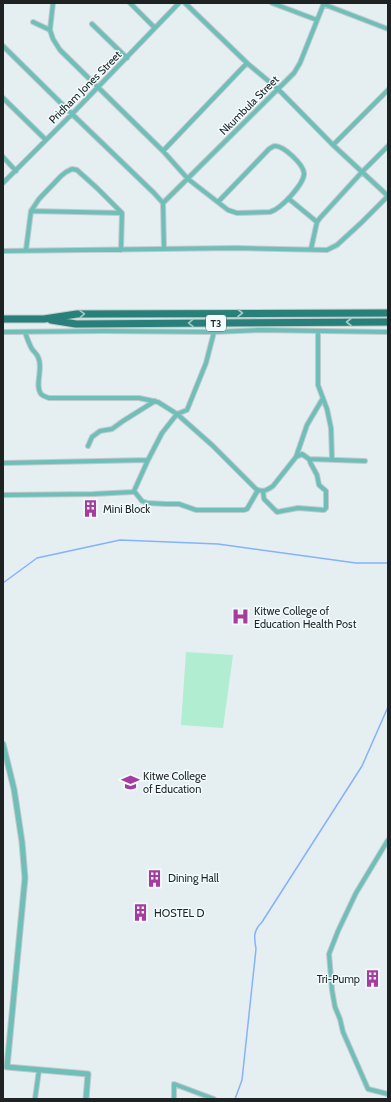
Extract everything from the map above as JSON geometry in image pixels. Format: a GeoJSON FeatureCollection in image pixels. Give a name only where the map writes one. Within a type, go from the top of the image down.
{"type":"FeatureCollection","features":[{"type":"Feature","properties":{"kind":"highway","name":"T3"},"geometry":{"type":"LineString","coordinates":[[3,319],[44,319],[77,314],[388,313]]}},
{"type":"Feature","properties":{"kind":"highway","name":"T3"},"geometry":{"type":"LineString","coordinates":[[44,319],[76,324],[388,322]]}},
{"type":"Feature","properties":{"kind":"street"},"geometry":{"type":"LineString","coordinates":[[54,3],[50,30],[53,39],[60,50],[163,151],[188,178],[218,202],[228,210],[233,212],[270,212],[278,208],[289,199],[303,179],[303,169],[289,152],[275,146],[269,148],[218,202]]}},
{"type":"Feature","properties":{"kind":"street"},"geometry":{"type":"LineString","coordinates":[[130,3],[155,28]]}},
{"type":"Feature","properties":{"kind":"street","name":"Pridham Jones Street"},"geometry":{"type":"LineString","coordinates":[[3,183],[127,58],[179,3]]}},
{"type":"Feature","properties":{"kind":"street"},"geometry":{"type":"LineString","coordinates":[[3,251],[236,248],[327,250],[337,245],[388,196],[185,3]]}},
{"type":"Feature","properties":{"kind":"street"},"geometry":{"type":"LineString","coordinates":[[272,3],[317,20]]}},
{"type":"Feature","properties":{"kind":"street"},"geometry":{"type":"LineString","coordinates":[[323,4],[388,29]]}},
{"type":"Feature","properties":{"kind":"street","name":"Nkumbula Street"},"geometry":{"type":"LineString","coordinates":[[163,204],[278,90],[298,68],[323,4]]}},
{"type":"Feature","properties":{"kind":"street"},"geometry":{"type":"LineString","coordinates":[[33,22],[50,30]]}},
{"type":"Feature","properties":{"kind":"street"},"geometry":{"type":"LineString","coordinates":[[92,24],[127,58]]}},
{"type":"Feature","properties":{"kind":"street"},"geometry":{"type":"LineString","coordinates":[[3,46],[154,193],[163,204],[164,249]]}},
{"type":"Feature","properties":{"kind":"street"},"geometry":{"type":"LineString","coordinates":[[163,151],[247,63]]}},
{"type":"Feature","properties":{"kind":"street"},"geometry":{"type":"LineString","coordinates":[[333,145],[388,90]]}},
{"type":"Feature","properties":{"kind":"street"},"geometry":{"type":"LineString","coordinates":[[3,98],[46,140]]}},
{"type":"Feature","properties":{"kind":"street"},"geometry":{"type":"LineString","coordinates":[[311,250],[317,222],[362,172],[388,146]]}},
{"type":"Feature","properties":{"kind":"street"},"geometry":{"type":"LineString","coordinates":[[3,157],[16,171]]}},
{"type":"Feature","properties":{"kind":"street"},"geometry":{"type":"LineString","coordinates":[[26,250],[31,211],[38,200],[66,172],[72,169],[76,170],[97,188],[122,213],[121,250]]}},
{"type":"Feature","properties":{"kind":"street"},"geometry":{"type":"LineString","coordinates":[[289,199],[317,222]]}},
{"type":"Feature","properties":{"kind":"street"},"geometry":{"type":"LineString","coordinates":[[31,211],[122,213]]}},
{"type":"Feature","properties":{"kind":"street"},"geometry":{"type":"LineString","coordinates":[[134,491],[162,434],[177,414],[187,410],[206,363],[214,332],[209,313]]}},
{"type":"Feature","properties":{"kind":"street"},"geometry":{"type":"LineString","coordinates":[[3,332],[214,332],[260,330],[388,332]]}},
{"type":"Feature","properties":{"kind":"street"},"geometry":{"type":"LineString","coordinates":[[25,332],[31,348],[40,362],[38,386],[42,396],[49,398],[132,398],[155,401],[177,414],[212,445],[258,490],[264,491],[273,486],[296,457],[308,425],[323,398]]}},
{"type":"Feature","properties":{"kind":"street"},"geometry":{"type":"LineString","coordinates":[[318,332],[318,385],[331,428],[332,459]]}},
{"type":"Feature","properties":{"kind":"street"},"geometry":{"type":"LineString","coordinates":[[88,446],[92,437],[100,431],[112,428],[155,401]]}},
{"type":"Feature","properties":{"kind":"street"},"geometry":{"type":"LineString","coordinates":[[264,491],[264,499],[277,512],[298,508],[324,510],[326,508],[326,491],[319,485],[317,475],[309,459],[302,454],[296,457]]}},
{"type":"Feature","properties":{"kind":"street"},"geometry":{"type":"LineString","coordinates":[[309,459],[364,461]]}},
{"type":"Feature","properties":{"kind":"street"},"geometry":{"type":"LineString","coordinates":[[3,463],[148,460]]}},
{"type":"Feature","properties":{"kind":"street"},"geometry":{"type":"LineString","coordinates":[[134,491],[142,501],[147,503],[179,504],[196,510],[244,510],[247,509],[258,490]]}},
{"type":"Feature","properties":{"kind":"street"},"geometry":{"type":"LineString","coordinates":[[3,495],[114,494],[134,491]]}},
{"type":"Feature","properties":{"kind":"street"},"geometry":{"type":"LineString","coordinates":[[3,744],[14,789],[22,842],[25,878],[5,1067],[88,1074],[86,1099]]}},
{"type":"Feature","properties":{"kind":"street"},"geometry":{"type":"LineString","coordinates":[[388,840],[356,894],[338,931],[329,954],[335,1007],[343,1032],[368,1089],[388,1094]]}},
{"type":"Feature","properties":{"kind":"street"},"geometry":{"type":"LineString","coordinates":[[36,1099],[39,1070]]}},
{"type":"Feature","properties":{"kind":"street"},"geometry":{"type":"LineString","coordinates":[[174,1099],[174,1084],[214,1099]]}},
{"type":"Feature","properties":{"kind":"green space"},"geometry":{"type":"Polygon","coordinates":[[[186,652],[233,655],[223,728],[181,725],[186,652]]]}},
{"type":"Feature","properties":{"kind":"waterway"},"geometry":{"type":"LineString","coordinates":[[3,583],[37,558],[120,540],[218,544],[356,563],[388,563]]}},
{"type":"Feature","properties":{"kind":"waterway"},"geometry":{"type":"LineString","coordinates":[[235,1099],[242,1080],[257,928],[362,766],[388,707]]}},
{"type":"Feature","properties":{"kind":"place","name":"Mini Block"},"geometry":{"type":"Point","coordinates":[90,509]}},
{"type":"Feature","properties":{"kind":"place","name":"Kitwe College of Education Health Post"},"geometry":{"type":"Point","coordinates":[241,617]}},
{"type":"Feature","properties":{"kind":"place","name":"Kitwe College of Education"},"geometry":{"type":"Point","coordinates":[130,782]}},
{"type":"Feature","properties":{"kind":"place","name":"Dining Hall"},"geometry":{"type":"Point","coordinates":[155,878]}},
{"type":"Feature","properties":{"kind":"place","name":"HOSTEL D"},"geometry":{"type":"Point","coordinates":[141,913]}},
{"type":"Feature","properties":{"kind":"place","name":"Tri-Pump"},"geometry":{"type":"Point","coordinates":[373,979]}}]}
